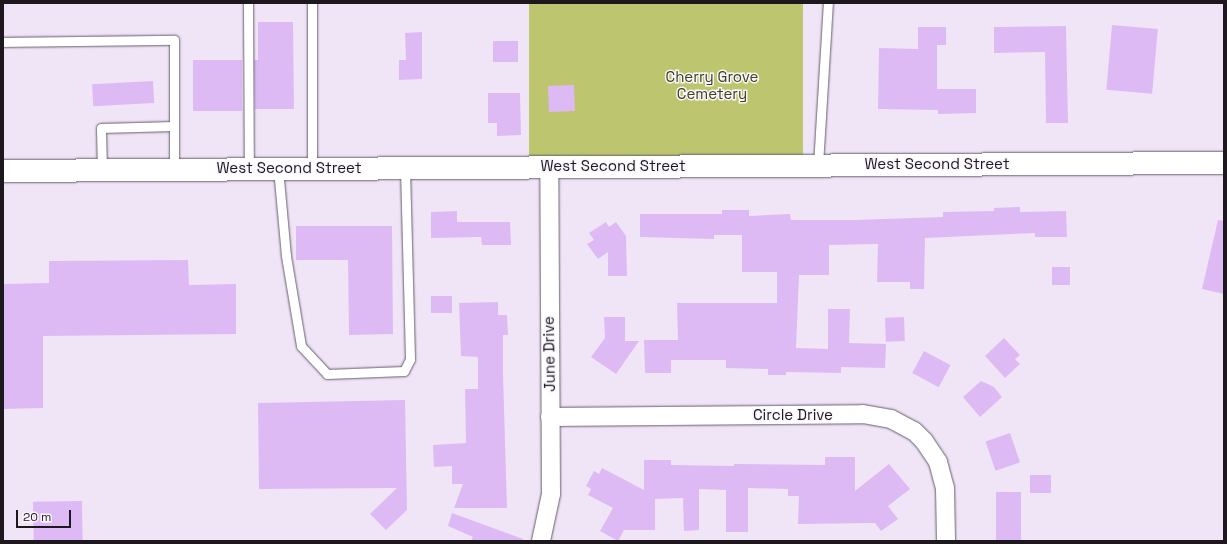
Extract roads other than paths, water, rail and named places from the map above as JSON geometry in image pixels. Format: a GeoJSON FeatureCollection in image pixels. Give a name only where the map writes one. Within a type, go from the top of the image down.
{"type":"FeatureCollection","features":[{"type":"Feature","properties":{"kind":"main road","name":"West Second Street"},"geometry":{"type":"LineString","coordinates":[[3,171],[174,168],[1224,163]]}},
{"type":"Feature","properties":{"kind":"street","name":"June Drive"},"geometry":{"type":"LineString","coordinates":[[541,541],[551,494],[549,166]]}},
{"type":"Feature","properties":{"kind":"street","name":"Circle Drive"},"geometry":{"type":"LineString","coordinates":[[550,417],[863,414],[891,419],[919,436],[938,462],[945,488],[946,541]]}},
{"type":"Feature","properties":{"kind":"lane"},"geometry":{"type":"LineString","coordinates":[[248,3],[248,168]]}},
{"type":"Feature","properties":{"kind":"lane"},"geometry":{"type":"LineString","coordinates":[[312,3],[312,168]]}},
{"type":"Feature","properties":{"kind":"lane"},"geometry":{"type":"LineString","coordinates":[[818,165],[828,3]]}},
{"type":"Feature","properties":{"kind":"lane"},"geometry":{"type":"LineString","coordinates":[[3,42],[174,40],[174,168]]}},
{"type":"Feature","properties":{"kind":"lane"},"geometry":{"type":"LineString","coordinates":[[102,170],[100,128],[174,126]]}},
{"type":"Feature","properties":{"kind":"lane"},"geometry":{"type":"LineString","coordinates":[[278,168],[286,256],[301,346],[327,374],[404,371],[410,359],[405,167]]}},
{"type":"Feature","properties":{"kind":"park label","name":"Cherry Grove Cemetery"},"geometry":{"type":"Point","coordinates":[712,84]}}]}
